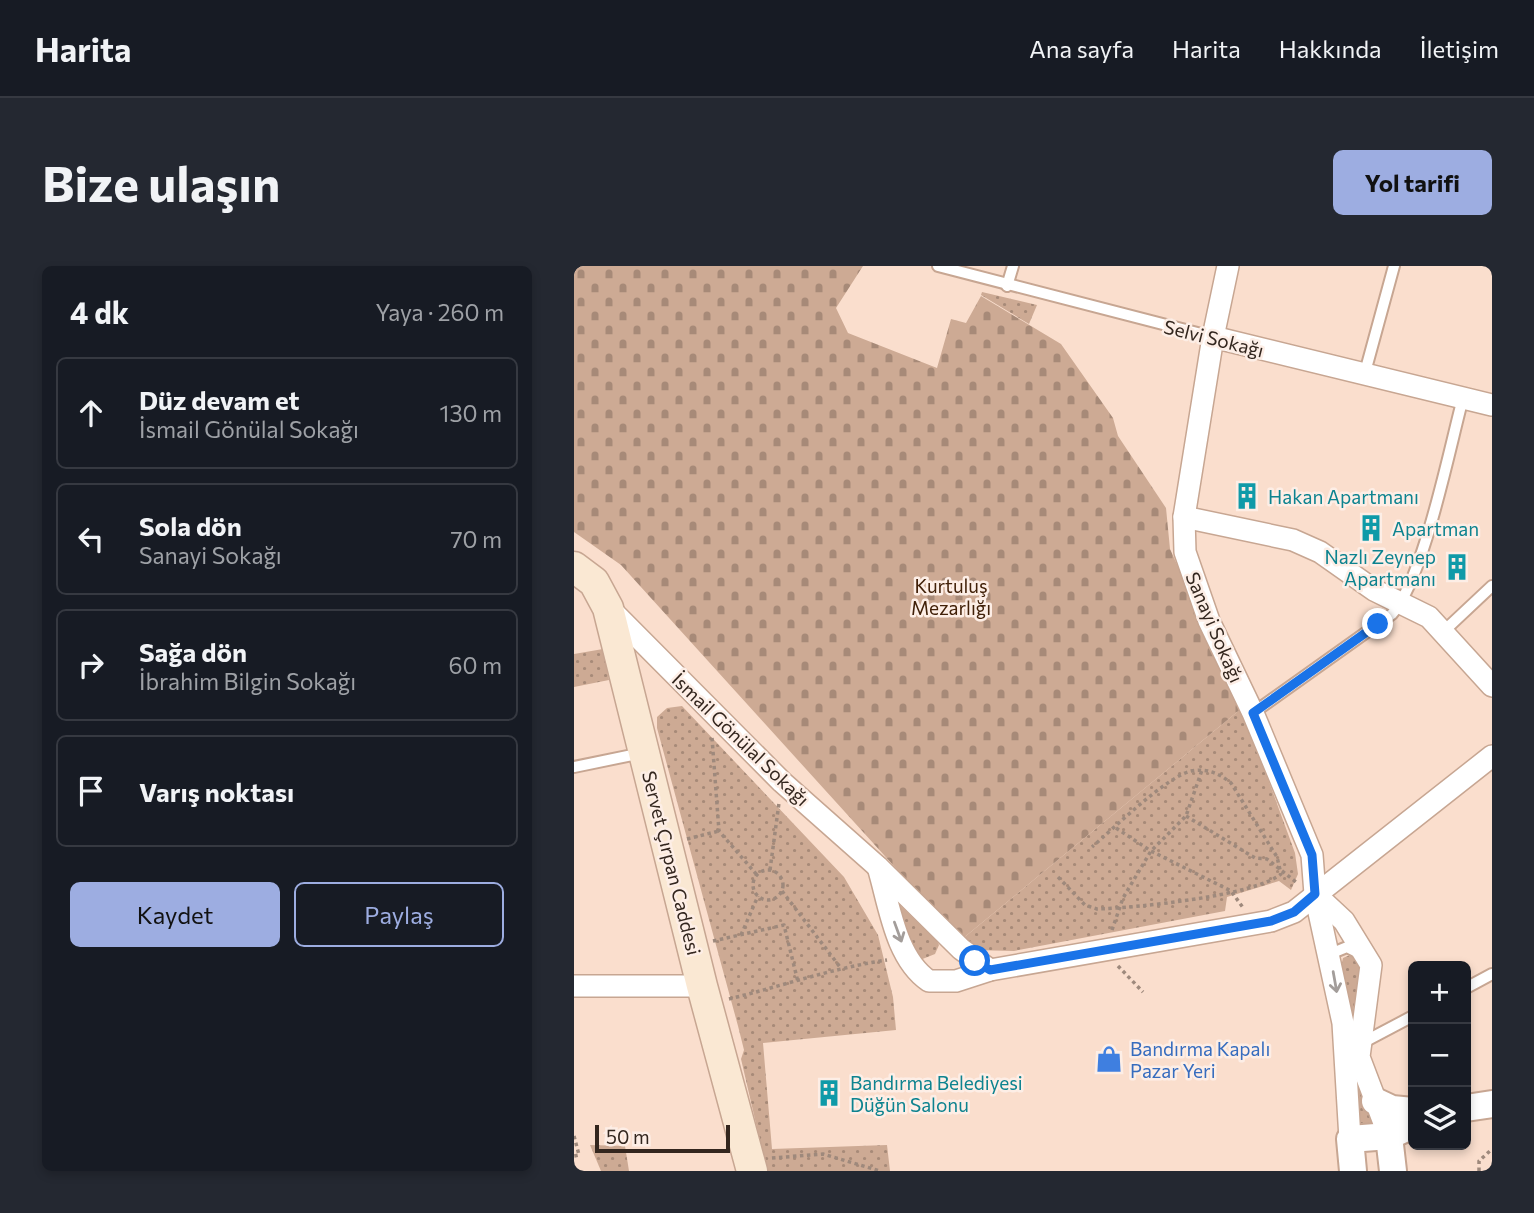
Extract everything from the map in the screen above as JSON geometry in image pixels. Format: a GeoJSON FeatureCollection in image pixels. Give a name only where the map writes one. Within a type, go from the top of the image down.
{"type":"FeatureCollection","features":[{"type":"Feature","properties":{"kind":"main road","name":"Servet Çırpan Caddesi"},"geometry":{"type":"LineString","coordinates":[[574,567],[594,582],[608,608],[704,995],[750,1165]]}},
{"type":"Feature","properties":{"kind":"street","name":"Sanayi Sokağı"},"geometry":{"type":"LineString","coordinates":[[1228,266],[1213,337],[1184,517],[1185,552],[1190,573],[1209,621],[1253,713],[1312,855],[1315,894],[1343,1023],[1350,1139]]}},
{"type":"Feature","properties":{"kind":"street","name":"Selvi Sokağı"},"geometry":{"type":"LineString","coordinates":[[1213,337],[1364,376],[1463,398],[1491,401]]}},
{"type":"Feature","properties":{"kind":"street"},"geometry":{"type":"LineString","coordinates":[[1184,517],[1293,540],[1320,552],[1374,590],[1422,612],[1444,631],[1492,686]]}},
{"type":"Feature","properties":{"kind":"street","name":"İsmail Gönülal Sokağı"},"geometry":{"type":"LineString","coordinates":[[608,608],[782,782],[878,867],[961,949],[990,970]]}},
{"type":"Feature","properties":{"kind":"street"},"geometry":{"type":"LineString","coordinates":[[878,867],[907,957],[921,976],[937,983],[956,981],[990,970],[1256,924],[1294,912],[1492,756]]}},
{"type":"Feature","properties":{"kind":"street"},"geometry":{"type":"LineString","coordinates":[[1315,894],[1344,921],[1371,965],[1359,1044],[1360,1065],[1390,1136],[1394,1171]]}},
{"type":"Feature","properties":{"kind":"street"},"geometry":{"type":"LineString","coordinates":[[574,986],[704,995]]}},
{"type":"Feature","properties":{"kind":"street"},"geometry":{"type":"LineString","coordinates":[[1375,1101],[1392,1109],[1408,1111]]}},
{"type":"Feature","properties":{"kind":"street"},"geometry":{"type":"LineString","coordinates":[[1471,1107],[1492,1104]]}},
{"type":"Feature","properties":{"kind":"street"},"geometry":{"type":"LineString","coordinates":[[1353,1171],[1350,1139],[1390,1136],[1408,1127]]}},
{"type":"Feature","properties":{"kind":"lane","name":"Selvi Sokağı"},"geometry":{"type":"LineString","coordinates":[[938,266],[1007,286],[1213,337]]}},
{"type":"Feature","properties":{"kind":"lane"},"geometry":{"type":"LineString","coordinates":[[1007,286],[1013,266]]}},
{"type":"Feature","properties":{"kind":"lane"},"geometry":{"type":"LineString","coordinates":[[1364,376],[1394,266]]}},
{"type":"Feature","properties":{"kind":"lane"},"geometry":{"type":"LineString","coordinates":[[1253,713],[1392,614],[1402,603],[1417,568],[1463,398]]}},
{"type":"Feature","properties":{"kind":"lane"},"geometry":{"type":"LineString","coordinates":[[1444,631],[1492,586]]}},
{"type":"Feature","properties":{"kind":"lane"},"geometry":{"type":"LineString","coordinates":[[574,767],[645,753]]}},
{"type":"Feature","properties":{"kind":"lane"},"geometry":{"type":"LineString","coordinates":[[1330,954],[1347,947],[1357,951],[1371,965]]}},
{"type":"Feature","properties":{"kind":"lane"},"geometry":{"type":"LineString","coordinates":[[1471,985],[1492,974]]}},
{"type":"Feature","properties":{"kind":"lane"},"geometry":{"type":"LineString","coordinates":[[1359,1044],[1408,1019]]}},
{"type":"Feature","properties":{"kind":"path"},"geometry":{"type":"LineString","coordinates":[[710,711],[719,831],[757,875]]}},
{"type":"Feature","properties":{"kind":"path"},"geometry":{"type":"LineString","coordinates":[[1092,847],[1175,779],[1202,770],[1222,776],[1231,783],[1278,857],[1281,874]]}},
{"type":"Feature","properties":{"kind":"path"},"geometry":{"type":"LineString","coordinates":[[1143,992],[1105,952],[1119,908],[1151,851],[1186,816],[1202,770]]}},
{"type":"Feature","properties":{"kind":"path"},"geometry":{"type":"LineString","coordinates":[[770,870],[782,782]]}},
{"type":"Feature","properties":{"kind":"path"},"geometry":{"type":"LineString","coordinates":[[1186,816],[1255,858],[1267,859],[1281,874],[1315,894]]}},
{"type":"Feature","properties":{"kind":"path"},"geometry":{"type":"LineString","coordinates":[[1115,827],[1151,851],[1231,891],[1256,924]]}},
{"type":"Feature","properties":{"kind":"path"},"geometry":{"type":"LineString","coordinates":[[667,845],[719,831]]}},
{"type":"Feature","properties":{"kind":"path"},"geometry":{"type":"LineString","coordinates":[[741,935],[758,896],[753,883],[757,875],[770,870]]}},
{"type":"Feature","properties":{"kind":"path"},"geometry":{"type":"LineString","coordinates":[[770,870],[782,878],[782,891],[839,967]]}},
{"type":"Feature","properties":{"kind":"path"},"geometry":{"type":"LineString","coordinates":[[1058,877],[1085,905],[1097,909],[1231,891],[1275,879],[1281,874]]}},
{"type":"Feature","properties":{"kind":"path"},"geometry":{"type":"LineString","coordinates":[[758,896],[771,900],[782,891]]}},
{"type":"Feature","properties":{"kind":"path"},"geometry":{"type":"LineString","coordinates":[[692,946],[784,925],[798,982]]}},
{"type":"Feature","properties":{"kind":"path"},"geometry":{"type":"LineString","coordinates":[[704,995],[798,982],[839,967],[907,957]]}},
{"type":"Feature","properties":{"kind":"path"},"geometry":{"type":"LineString","coordinates":[[574,1136],[579,1155],[574,1156]]}},
{"type":"Feature","properties":{"kind":"path"},"geometry":{"type":"LineString","coordinates":[[1479,1171],[1479,1161],[1492,1149]]}},
{"type":"Feature","properties":{"kind":"path"},"geometry":{"type":"LineString","coordinates":[[750,1165],[823,1154],[880,1171]]}},
{"type":"Feature","properties":{"kind":"green space","name":"Kurtuluş Mezarlığı"},"geometry":{"type":"Polygon","coordinates":[[[574,266],[863,266],[836,308],[848,333],[937,368],[951,319],[966,323],[981,296],[1061,344],[1113,418],[1118,436],[1166,508],[1170,549],[1242,708],[961,940],[621,565],[574,532],[574,266]]]}},
{"type":"Feature","properties":{"kind":"green space"},"geometry":{"type":"Polygon","coordinates":[[[982,292],[1037,305],[1029,324],[981,295],[982,292]]]}},
{"type":"Feature","properties":{"kind":"green space"},"geometry":{"type":"Polygon","coordinates":[[[603,649],[609,680],[574,687],[574,654],[603,649]]]}},
{"type":"Feature","properties":{"kind":"green space"},"geometry":{"type":"Polygon","coordinates":[[[682,706],[844,877],[878,935],[893,997],[896,1030],[763,1043],[772,1149],[887,1145],[890,1171],[767,1171],[741,1059],[744,1050],[657,728],[657,717],[667,708],[682,706]]]}},
{"type":"Feature","properties":{"kind":"green space"},"geometry":{"type":"Polygon","coordinates":[[[1242,708],[1295,853],[1298,874],[1291,890],[1279,881],[1227,897],[1225,911],[1014,951],[973,950],[961,940],[1242,708]]]}},
{"type":"Feature","properties":{"kind":"green space"},"geometry":{"type":"Polygon","coordinates":[[[885,891],[937,941],[939,945],[935,954],[920,960],[885,891]]]}},
{"type":"Feature","properties":{"kind":"green space"},"geometry":{"type":"Polygon","coordinates":[[[1350,955],[1360,962],[1348,1056],[1341,966],[1343,958],[1350,955]]]}},
{"type":"Feature","properties":{"kind":"green space"},"geometry":{"type":"Polygon","coordinates":[[[1348,1059],[1352,1078],[1373,1118],[1372,1125],[1366,1129],[1357,1126],[1353,1117],[1348,1059]]]}},
{"type":"Feature","properties":{"kind":"green space"},"geometry":{"type":"Polygon","coordinates":[[[590,1145],[625,1146],[629,1171],[601,1171],[590,1145]]]}},
{"type":"Feature","properties":{"kind":"place","name":"Hakan Apartmanı"},"geometry":{"type":"Point","coordinates":[1247,496]}},
{"type":"Feature","properties":{"kind":"place","name":"Apartman"},"geometry":{"type":"Point","coordinates":[1371,528]}},
{"type":"Feature","properties":{"kind":"place","name":"Nazlı Zeynep Apartmanı"},"geometry":{"type":"Point","coordinates":[1457,567]}},
{"type":"Feature","properties":{"kind":"place","name":"Bandırma Kapalı Pazar Yeri"},"geometry":{"type":"Point","coordinates":[1109,1059]}},
{"type":"Feature","properties":{"kind":"place","name":"Bandırma Belediyesi Düğün Salonu"},"geometry":{"type":"Point","coordinates":[829,1093]}},
{"type":"Feature","properties":{"kind":"route"},"geometry":{"type":"LineString","coordinates":[[975,961],[990,970],[1271,921],[1294,912],[1315,894],[1312,855],[1253,713],[1378,624]]}}]}
